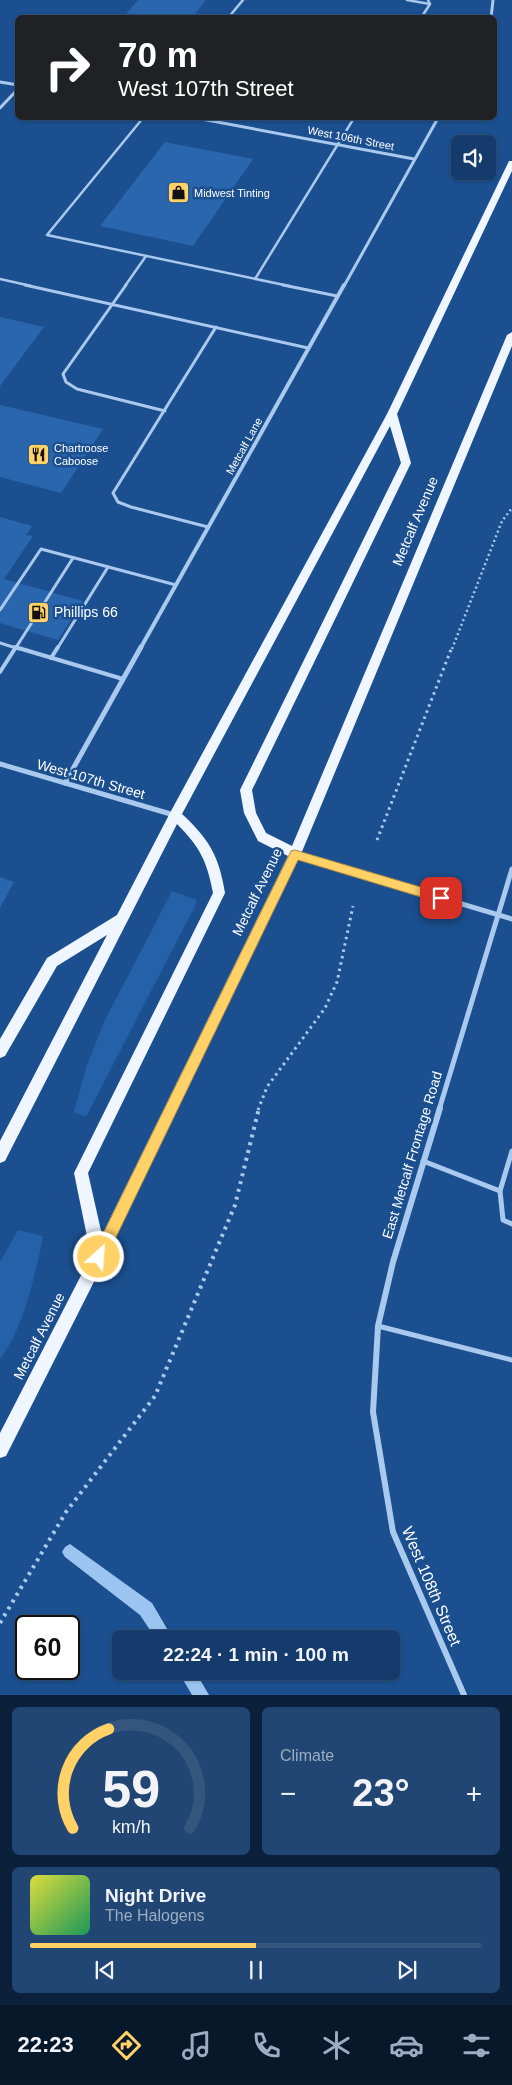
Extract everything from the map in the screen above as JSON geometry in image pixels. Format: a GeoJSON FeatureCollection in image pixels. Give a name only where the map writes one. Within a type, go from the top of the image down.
{"type":"FeatureCollection","features":[{"type":"Feature","properties":{"kind":"main road"},"geometry":{"type":"LineString","coordinates":[[0,1156],[175,815],[392,414],[512,162]]}},
{"type":"Feature","properties":{"kind":"main road","name":"Metcalf Avenue"},"geometry":{"type":"LineString","coordinates":[[0,1450],[99,1257],[295,854],[512,335]]}},
{"type":"Feature","properties":{"kind":"main road"},"geometry":{"type":"LineString","coordinates":[[295,854],[262,837],[250,814],[246,790],[406,463],[392,414]]}},
{"type":"Feature","properties":{"kind":"main road"},"geometry":{"type":"LineString","coordinates":[[99,1257],[81,1173],[219,893],[215,864],[201,840],[175,815]]}},
{"type":"Feature","properties":{"kind":"main road"},"geometry":{"type":"LineString","coordinates":[[0,1052],[52,962],[122,919]]}},
{"type":"Feature","properties":{"kind":"street"},"geometry":{"type":"LineString","coordinates":[[491,15],[493,0]]}},
{"type":"Feature","properties":{"kind":"street"},"geometry":{"type":"LineString","coordinates":[[0,82],[15,84]]}},
{"type":"Feature","properties":{"kind":"street"},"geometry":{"type":"LineString","coordinates":[[0,108],[15,93]]}},
{"type":"Feature","properties":{"kind":"street","name":"West 106th Street"},"geometry":{"type":"LineString","coordinates":[[207,120],[414,159]]}},
{"type":"Feature","properties":{"kind":"street","name":"Metcalf Lane"},"geometry":{"type":"LineString","coordinates":[[65,783],[437,120]]}},
{"type":"Feature","properties":{"kind":"street","name":"West 107th Street"},"geometry":{"type":"LineString","coordinates":[[0,764],[175,815]]}},
{"type":"Feature","properties":{"kind":"street"},"geometry":{"type":"LineString","coordinates":[[295,854],[512,919]]}},
{"type":"Feature","properties":{"kind":"street","name":"East Metcalf Frontage Road"},"geometry":{"type":"LineString","coordinates":[[380,1454],[373,1412],[378,1326],[393,1262],[512,869]]}},
{"type":"Feature","properties":{"kind":"street","name":"West 108th Street"},"geometry":{"type":"LineString","coordinates":[[380,1454],[393,1532],[464,1695]]}},
{"type":"Feature","properties":{"kind":"lane"},"geometry":{"type":"LineString","coordinates":[[230,15],[243,0]]}},
{"type":"Feature","properties":{"kind":"lane"},"geometry":{"type":"LineString","coordinates":[[407,0],[430,4]]}},
{"type":"Feature","properties":{"kind":"lane"},"geometry":{"type":"LineString","coordinates":[[428,0],[430,4]]}},
{"type":"Feature","properties":{"kind":"lane"},"geometry":{"type":"LineString","coordinates":[[423,15],[430,4]]}},
{"type":"Feature","properties":{"kind":"lane"},"geometry":{"type":"LineString","coordinates":[[141,120],[47,235],[337,296]]}},
{"type":"Feature","properties":{"kind":"lane"},"geometry":{"type":"LineString","coordinates":[[255,279],[336,144],[353,120]]}},
{"type":"Feature","properties":{"kind":"lane"},"geometry":{"type":"LineString","coordinates":[[146,256],[62,374],[66,382],[76,388],[165,411]]}},
{"type":"Feature","properties":{"kind":"lane"},"geometry":{"type":"LineString","coordinates":[[0,279],[308,348]]}},
{"type":"Feature","properties":{"kind":"lane"},"geometry":{"type":"LineString","coordinates":[[208,527],[131,507],[118,502],[113,493],[216,327]]}},
{"type":"Feature","properties":{"kind":"lane"},"geometry":{"type":"LineString","coordinates":[[0,610],[41,549],[176,584]]}},
{"type":"Feature","properties":{"kind":"lane"},"geometry":{"type":"LineString","coordinates":[[0,672],[74,558]]}},
{"type":"Feature","properties":{"kind":"lane"},"geometry":{"type":"LineString","coordinates":[[52,658],[108,567]]}},
{"type":"Feature","properties":{"kind":"lane"},"geometry":{"type":"LineString","coordinates":[[0,643],[123,679]]}},
{"type":"Feature","properties":{"kind":"lane"},"geometry":{"type":"LineString","coordinates":[[512,1152],[500,1192],[503,1220],[512,1224]]}},
{"type":"Feature","properties":{"kind":"lane"},"geometry":{"type":"LineString","coordinates":[[423,1161],[500,1192]]}},
{"type":"Feature","properties":{"kind":"lane"},"geometry":{"type":"LineString","coordinates":[[378,1326],[512,1360]]}},
{"type":"Feature","properties":{"kind":"path"},"geometry":{"type":"LineString","coordinates":[[377,840],[502,521],[512,508]]}},
{"type":"Feature","properties":{"kind":"path"},"geometry":{"type":"LineString","coordinates":[[0,1623],[66,1512],[155,1396],[235,1205],[258,1110],[267,1088],[325,1008],[337,982],[353,906]]}},
{"type":"Feature","properties":{"kind":"shaded area"},"geometry":{"type":"Polygon","coordinates":[[[172,891],[197,900],[195,906],[86,1117],[74,1112],[86,1068],[104,1022],[172,891]]]}},
{"type":"Feature","properties":{"kind":"shaded area"},"geometry":{"type":"Polygon","coordinates":[[[18,1230],[43,1236],[27,1303],[15,1333],[0,1359],[0,1262],[18,1230]]]}},
{"type":"Feature","properties":{"kind":"building"},"geometry":{"type":"Polygon","coordinates":[[[138,0],[206,0],[194,15],[126,15],[138,0]]]}},
{"type":"Feature","properties":{"kind":"building","name":"Midwest Tinting"},"geometry":{"type":"Polygon","coordinates":[[[165,142],[253,159],[193,246],[100,226],[165,142]]]}},
{"type":"Feature","properties":{"kind":"building"},"geometry":{"type":"Polygon","coordinates":[[[0,317],[44,327],[0,386],[0,317]]]}},
{"type":"Feature","properties":{"kind":"building"},"geometry":{"type":"Polygon","coordinates":[[[0,405],[103,429],[61,493],[0,477],[0,405]]]}},
{"type":"Feature","properties":{"kind":"building","name":"Phillips 66"},"geometry":{"type":"Polygon","coordinates":[[[0,517],[32,526],[26,535],[33,536],[4,579],[83,601],[58,640],[0,623],[0,517]]]}},
{"type":"Feature","properties":{"kind":"building"},"geometry":{"type":"Polygon","coordinates":[[[0,877],[14,882],[0,908],[0,877]]]}},
{"type":"Feature","properties":{"kind":"waterway"},"geometry":{"type":"LineString","coordinates":[[70,1552],[146,1609],[159,1630]]}},
{"type":"Feature","properties":{"kind":"waterway"},"geometry":{"type":"LineString","coordinates":[[192,1680],[201,1695]]}},
{"type":"Feature","properties":{"kind":"place","name":"Midwest Tinting"},"geometry":{"type":"Point","coordinates":[178,193]}},
{"type":"Feature","properties":{"kind":"place","name":"Chartroose Caboose"},"geometry":{"type":"Point","coordinates":[38,454]}},
{"type":"Feature","properties":{"kind":"place","name":"Phillips 66"},"geometry":{"type":"Point","coordinates":[38,612]}},
{"type":"Feature","properties":{"kind":"route"},"geometry":{"type":"LineString","coordinates":[[99,1257],[295,854],[441,898]]}}]}
